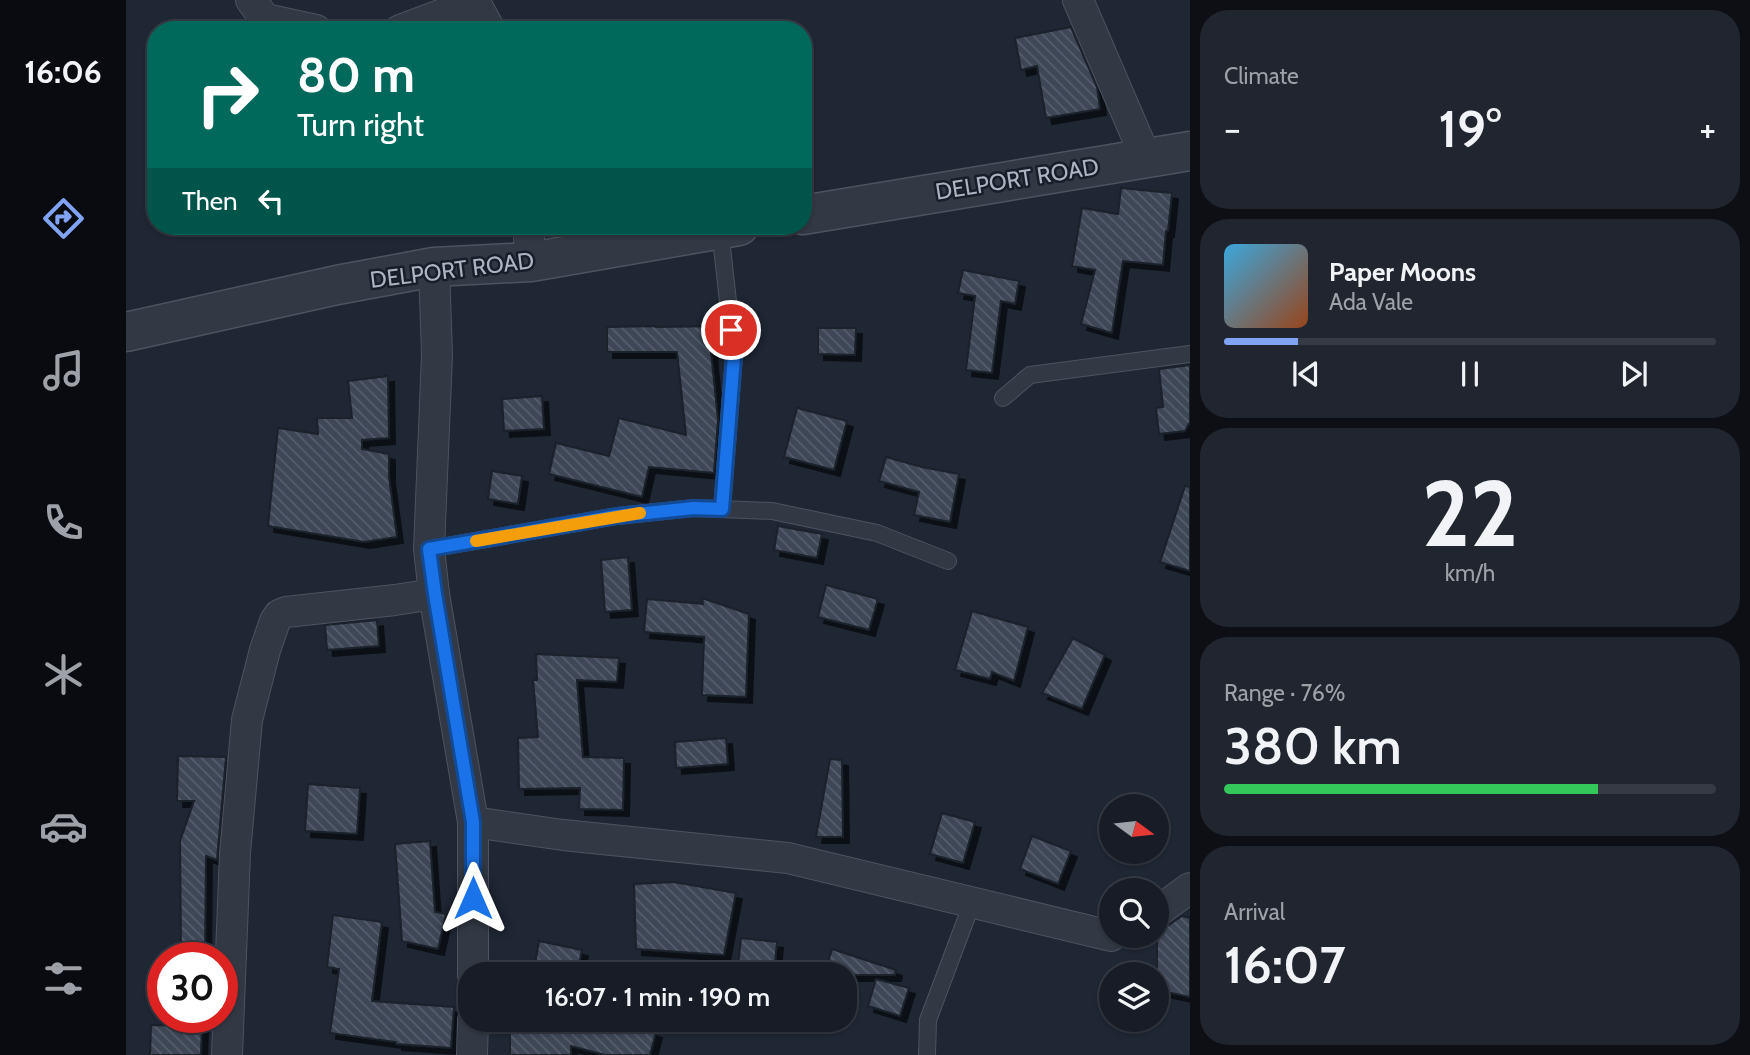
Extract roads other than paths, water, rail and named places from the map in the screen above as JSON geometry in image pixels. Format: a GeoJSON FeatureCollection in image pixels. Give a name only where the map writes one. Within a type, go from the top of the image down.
{"type":"FeatureCollection","features":[{"type":"Feature","properties":{"kind":"street"},"geometry":{"type":"LineString","coordinates":[[251,0],[265,19],[274,21]]}},
{"type":"Feature","properties":{"kind":"street"},"geometry":{"type":"LineString","coordinates":[[1078,0],[1146,158]]}},
{"type":"Feature","properties":{"kind":"street"},"geometry":{"type":"LineString","coordinates":[[423,21],[475,1],[485,21]]}},
{"type":"Feature","properties":{"kind":"street","name":"DELPORT ROAD"},"geometry":{"type":"LineString","coordinates":[[812,214],[1190,151]]}},
{"type":"Feature","properties":{"kind":"street","name":"DELPORT ROAD"},"geometry":{"type":"LineString","coordinates":[[126,332],[337,285],[435,267],[529,244],[635,235]]}},
{"type":"Feature","properties":{"kind":"street"},"geometry":{"type":"LineString","coordinates":[[435,267],[437,355],[429,549],[473,822],[473,962]]}},
{"type":"Feature","properties":{"kind":"street"},"geometry":{"type":"LineString","coordinates":[[227,1055],[235,853],[247,720],[275,621],[279,615],[286,612],[435,594]]}},
{"type":"Feature","properties":{"kind":"street"},"geometry":{"type":"LineString","coordinates":[[473,822],[563,835],[788,858],[1099,933]]}},
{"type":"Feature","properties":{"kind":"street"},"geometry":{"type":"LineString","coordinates":[[1169,903],[1190,888]]}},
{"type":"Feature","properties":{"kind":"street"},"geometry":{"type":"LineString","coordinates":[[472,1032],[472,1055]]}},
{"type":"Feature","properties":{"kind":"lane"},"geometry":{"type":"LineString","coordinates":[[722,509],[734,356],[729,235]]}},
{"type":"Feature","properties":{"kind":"lane"},"geometry":{"type":"LineString","coordinates":[[1003,398],[1030,375],[1190,354]]}},
{"type":"Feature","properties":{"kind":"lane"},"geometry":{"type":"LineString","coordinates":[[429,549],[617,516],[694,508],[772,511],[877,533],[948,561]]}},
{"type":"Feature","properties":{"kind":"lane"},"geometry":{"type":"LineString","coordinates":[[926,1055],[928,1020],[972,903]]}}]}
